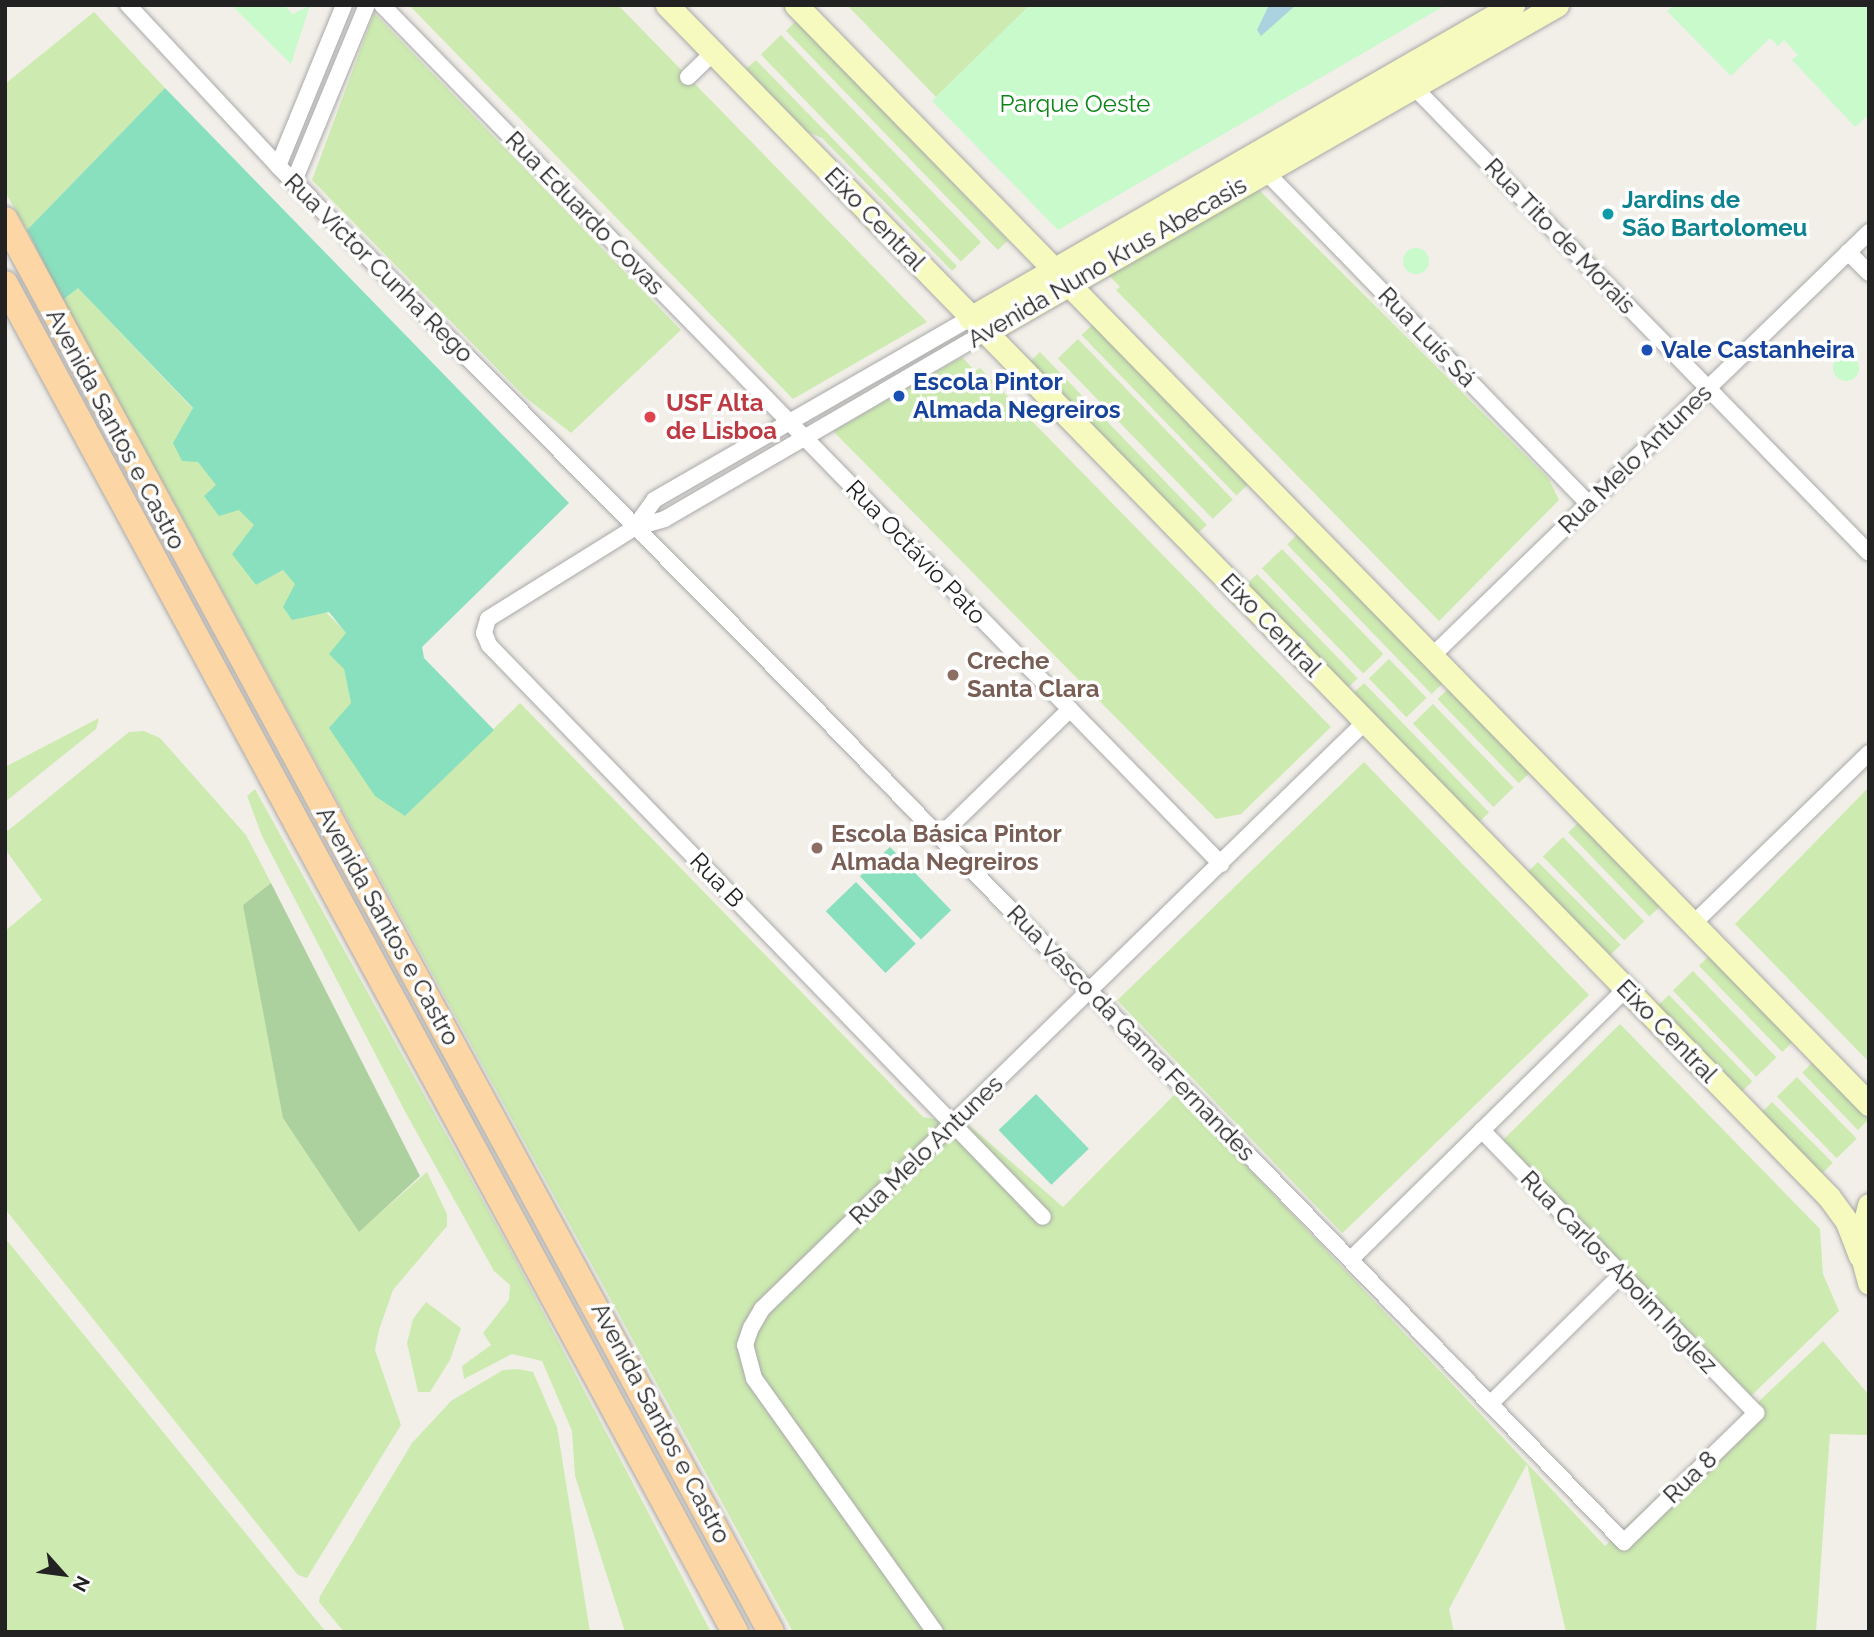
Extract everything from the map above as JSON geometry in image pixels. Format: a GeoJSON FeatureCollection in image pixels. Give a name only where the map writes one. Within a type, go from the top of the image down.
{"type":"FeatureCollection","features":[{"type":"Feature","properties":{"kind":"main road","name":"Eixo Central"},"geometry":{"type":"LineString","coordinates":[[667,5],[1829,1197],[1847,1222],[1869,1283]]}},
{"type":"Feature","properties":{"kind":"main road"},"geometry":{"type":"LineString","coordinates":[[796,5],[1869,1104]]}},
{"type":"Feature","properties":{"kind":"main road","name":"Avenida Nuno Krus Abecasis"},"geometry":{"type":"LineString","coordinates":[[978,325],[1398,70],[1513,5]]}},
{"type":"Feature","properties":{"kind":"main road","name":"Avenida Nuno Krus Abecasis"},"geometry":{"type":"LineString","coordinates":[[1061,277],[1265,171],[1557,5]]}},
{"type":"Feature","properties":{"kind":"main road","name":"Avenida Santos e Castro"},"geometry":{"type":"LineString","coordinates":[[5,220],[771,1632]]}},
{"type":"Feature","properties":{"kind":"main road","name":"Avenida Santos e Castro"},"geometry":{"type":"LineString","coordinates":[[5,284],[735,1632]]}},
{"type":"Feature","properties":{"kind":"main road"},"geometry":{"type":"LineString","coordinates":[[1860,1256],[1859,1233],[1869,1205]]}},
{"type":"Feature","properties":{"kind":"street","name":"Rua Victor Cunha Rego"},"geometry":{"type":"LineString","coordinates":[[128,5],[278,166],[634,528]]}},
{"type":"Feature","properties":{"kind":"street"},"geometry":{"type":"LineString","coordinates":[[278,166],[344,5]]}},
{"type":"Feature","properties":{"kind":"street"},"geometry":{"type":"LineString","coordinates":[[294,181],[367,5]]}},
{"type":"Feature","properties":{"kind":"street","name":"Rua Eduardo Covas"},"geometry":{"type":"LineString","coordinates":[[382,5],[788,420]]}},
{"type":"Feature","properties":{"kind":"street"},"geometry":{"type":"LineString","coordinates":[[688,77],[713,53]]}},
{"type":"Feature","properties":{"kind":"street","name":"Rua Tito de Morais"},"geometry":{"type":"LineString","coordinates":[[1398,70],[1869,553]]}},
{"type":"Feature","properties":{"kind":"street","name":"Rua Luís Sá"},"geometry":{"type":"LineString","coordinates":[[1265,171],[1589,505]]}},
{"type":"Feature","properties":{"kind":"street","name":"Rua Melo Antunes"},"geometry":{"type":"LineString","coordinates":[[1432,656],[1869,232]]}},
{"type":"Feature","properties":{"kind":"street"},"geometry":{"type":"LineString","coordinates":[[1848,252],[1869,273]]}},
{"type":"Feature","properties":{"kind":"street","name":"Avenida Nuno Krus Abecasis"},"geometry":{"type":"LineString","coordinates":[[634,528],[654,500],[788,420],[978,325]]}},
{"type":"Feature","properties":{"kind":"street","name":"Avenida Nuno Krus Abecasis"},"geometry":{"type":"LineString","coordinates":[[634,528],[665,519],[805,438],[978,325]]}},
{"type":"Feature","properties":{"kind":"street","name":"Rua Octávio Pato"},"geometry":{"type":"LineString","coordinates":[[788,420],[1221,864]]}},
{"type":"Feature","properties":{"kind":"street","name":"Rua B"},"geometry":{"type":"LineString","coordinates":[[634,528],[488,619],[484,633],[1043,1217]]}},
{"type":"Feature","properties":{"kind":"street","name":"Rua Vasco da Gama Fernandes"},"geometry":{"type":"LineString","coordinates":[[634,528],[1090,991],[1624,1542]]}},
{"type":"Feature","properties":{"kind":"street"},"geometry":{"type":"LineString","coordinates":[[939,837],[1070,709]]}},
{"type":"Feature","properties":{"kind":"street","name":"Rua Melo Antunes"},"geometry":{"type":"LineString","coordinates":[[934,1632],[754,1378],[746,1345],[762,1309],[1366,721]]}},
{"type":"Feature","properties":{"kind":"street"},"geometry":{"type":"LineString","coordinates":[[1693,924],[1869,753]]}},
{"type":"Feature","properties":{"kind":"street"},"geometry":{"type":"LineString","coordinates":[[1351,1259],[1626,989]]}},
{"type":"Feature","properties":{"kind":"street","name":"Rua Carlos Aboim Inglez"},"geometry":{"type":"LineString","coordinates":[[1482,1130],[1756,1413]]}},
{"type":"Feature","properties":{"kind":"street"},"geometry":{"type":"LineString","coordinates":[[1490,1404],[1621,1275]]}},
{"type":"Feature","properties":{"kind":"street","name":"Rua 8"},"geometry":{"type":"LineString","coordinates":[[1624,1542],[1756,1413]]}},
{"type":"Feature","properties":{"kind":"green space"},"geometry":{"type":"Polygon","coordinates":[[[231,5],[284,5],[293,14],[310,5],[291,64],[231,5]]]}},
{"type":"Feature","properties":{"kind":"green space"},"geometry":{"type":"Polygon","coordinates":[[[409,5],[618,5],[927,322],[793,399],[409,5]]]}},
{"type":"Feature","properties":{"kind":"green space"},"geometry":{"type":"Polygon","coordinates":[[[847,5],[1030,5],[936,97],[847,5]]]}},
{"type":"Feature","properties":{"kind":"green space","name":"Parque Oeste"},"geometry":{"type":"Polygon","coordinates":[[[1030,5],[1446,5],[1058,230],[932,101],[1030,5]]]}},
{"type":"Feature","properties":{"kind":"green space"},"geometry":{"type":"Polygon","coordinates":[[[1674,5],[1869,5],[1869,114],[1855,127],[1792,60],[1798,55],[1784,40],[1778,46],[1770,38],[1731,76],[1667,11],[1674,5]]]}},
{"type":"Feature","properties":{"kind":"green space"},"geometry":{"type":"Polygon","coordinates":[[[94,12],[165,88],[27,230],[5,192],[5,84],[94,12]]]}},
{"type":"Feature","properties":{"kind":"green space"},"geometry":{"type":"Polygon","coordinates":[[[374,13],[681,330],[571,433],[526,398],[312,180],[374,13]]]}},
{"type":"Feature","properties":{"kind":"green space"},"geometry":{"type":"Polygon","coordinates":[[[796,21],[1008,240],[998,250],[786,31],[796,21]]]}},
{"type":"Feature","properties":{"kind":"green space"},"geometry":{"type":"Polygon","coordinates":[[[781,35],[981,242],[961,262],[761,54],[781,35]]]}},
{"type":"Feature","properties":{"kind":"green space"},"geometry":{"type":"Polygon","coordinates":[[[756,60],[957,266],[952,271],[822,138],[808,132],[746,69],[756,60]]]}},
{"type":"Feature","properties":{"kind":"green space"},"geometry":{"type":"Polygon","coordinates":[[[165,88],[569,503],[422,647],[424,658],[494,730],[405,816],[375,796],[329,728],[351,703],[344,669],[329,654],[346,633],[329,612],[292,620],[283,607],[295,584],[283,570],[256,585],[232,554],[254,525],[239,510],[219,516],[204,496],[216,485],[198,462],[182,461],[173,443],[193,408],[78,288],[63,300],[27,230],[165,88]]]}},
{"type":"Feature","properties":{"kind":"green space"},"geometry":{"type":"Polygon","coordinates":[[[1256,187],[1549,479],[1559,500],[1439,621],[1116,290],[1120,287],[1107,273],[1256,187]]]}},
{"type":"Feature","properties":{"kind":"green space"},"geometry":{"type":"Polygon","coordinates":[[[1416,248],[1426,251],[1429,261],[1426,271],[1416,274],[1406,271],[1403,261],[1406,251],[1416,248]]]}},
{"type":"Feature","properties":{"kind":"green space"},"geometry":{"type":"Polygon","coordinates":[[[78,288],[193,409],[198,462],[254,525],[256,585],[283,570],[347,633],[344,668],[351,703],[405,816],[520,703],[923,1117],[969,1125],[1063,1207],[1177,1092],[1605,1546],[1823,1341],[1869,1395],[1869,1435],[1830,1434],[1816,1632],[1566,1632],[1527,1464],[1449,1609],[1454,1632],[793,1632],[63,300],[78,288]]]}},
{"type":"Feature","properties":{"kind":"green space"},"geometry":{"type":"Polygon","coordinates":[[[1093,324],[1248,484],[1236,496],[1081,335],[1093,324]]]}},
{"type":"Feature","properties":{"kind":"green space"},"geometry":{"type":"Polygon","coordinates":[[[1078,339],[1233,499],[1213,519],[1058,358],[1078,339]]]}},
{"type":"Feature","properties":{"kind":"green space"},"geometry":{"type":"Polygon","coordinates":[[[1040,352],[1207,525],[1196,535],[1029,362],[1040,352]]]}},
{"type":"Feature","properties":{"kind":"green space"},"geometry":{"type":"Polygon","coordinates":[[[1846,355],[1855,359],[1859,368],[1855,377],[1846,381],[1837,377],[1833,368],[1837,359],[1846,355]]]}},
{"type":"Feature","properties":{"kind":"green space"},"geometry":{"type":"Polygon","coordinates":[[[962,357],[975,371],[980,368],[1331,727],[1241,814],[1216,819],[833,431],[962,357]]]}},
{"type":"Feature","properties":{"kind":"green space"},"geometry":{"type":"Polygon","coordinates":[[[1298,534],[1442,684],[1432,694],[1287,544],[1298,534]]]}},
{"type":"Feature","properties":{"kind":"green space"},"geometry":{"type":"Polygon","coordinates":[[[1282,549],[1383,654],[1363,673],[1262,568],[1282,549]]]}},
{"type":"Feature","properties":{"kind":"green space"},"geometry":{"type":"Polygon","coordinates":[[[1257,574],[1358,678],[1347,689],[1246,584],[1257,574]]]}},
{"type":"Feature","properties":{"kind":"green space"},"geometry":{"type":"Polygon","coordinates":[[[1389,659],[1427,698],[1406,717],[1369,678],[1389,659]]]}},
{"type":"Feature","properties":{"kind":"green space"},"geometry":{"type":"Polygon","coordinates":[[[1364,683],[1489,812],[1478,824],[1352,694],[1364,683]]]}},
{"type":"Feature","properties":{"kind":"green space"},"geometry":{"type":"Polygon","coordinates":[[[1449,688],[1530,772],[1519,783],[1437,699],[1449,688]]]}},
{"type":"Feature","properties":{"kind":"green space"},"geometry":{"type":"Polygon","coordinates":[[[1433,704],[1514,787],[1493,807],[1413,723],[1433,704]]]}},
{"type":"Feature","properties":{"kind":"green space"},"geometry":{"type":"Polygon","coordinates":[[[99,718],[96,729],[5,802],[5,767],[99,718]]]}},
{"type":"Feature","properties":{"kind":"green space"},"geometry":{"type":"Polygon","coordinates":[[[144,731],[160,738],[246,835],[271,883],[243,905],[359,1231],[427,1172],[447,1214],[447,1226],[393,1290],[379,1330],[375,1350],[401,1425],[307,1578],[298,1575],[5,1209],[5,931],[42,900],[5,849],[5,833],[129,732],[144,731]]]}},
{"type":"Feature","properties":{"kind":"green space"},"geometry":{"type":"Polygon","coordinates":[[[1364,762],[1589,995],[1342,1233],[1117,1000],[1364,762]]]}},
{"type":"Feature","properties":{"kind":"green space"},"geometry":{"type":"Polygon","coordinates":[[[1869,787],[1869,1062],[1735,924],[1869,787]]]}},
{"type":"Feature","properties":{"kind":"green space"},"geometry":{"type":"Polygon","coordinates":[[[255,789],[514,1257],[711,1632],[625,1632],[575,1476],[572,1431],[542,1361],[512,1354],[464,1379],[462,1366],[491,1345],[483,1333],[509,1300],[510,1285],[494,1271],[408,1117],[262,836],[247,796],[255,789]]]}},
{"type":"Feature","properties":{"kind":"green space"},"geometry":{"type":"Polygon","coordinates":[[[1579,822],[1660,906],[1649,917],[1568,832],[1579,822]]]}},
{"type":"Feature","properties":{"kind":"green space"},"geometry":{"type":"Polygon","coordinates":[[[1563,837],[1644,921],[1624,941],[1543,856],[1563,837]]]}},
{"type":"Feature","properties":{"kind":"green space"},"geometry":{"type":"Polygon","coordinates":[[[890,847],[951,910],[921,939],[860,876],[890,847]]]}},
{"type":"Feature","properties":{"kind":"green space"},"geometry":{"type":"Polygon","coordinates":[[[1538,862],[1621,945],[1610,955],[1527,873],[1538,862]]]}},
{"type":"Feature","properties":{"kind":"green space"},"geometry":{"type":"Polygon","coordinates":[[[856,882],[916,944],[886,973],[826,911],[856,882]]]}},
{"type":"Feature","properties":{"kind":"green space"},"geometry":{"type":"Polygon","coordinates":[[[271,883],[420,1176],[359,1232],[283,1118],[243,905],[271,883]]]}},
{"type":"Feature","properties":{"kind":"green space"},"geometry":{"type":"Polygon","coordinates":[[[1709,956],[1792,1042],[1782,1052],[1699,966],[1709,956]]]}},
{"type":"Feature","properties":{"kind":"green space"},"geometry":{"type":"Polygon","coordinates":[[[1693,971],[1776,1057],[1756,1077],[1673,990],[1693,971]]]}},
{"type":"Feature","properties":{"kind":"green space"},"geometry":{"type":"Polygon","coordinates":[[[1669,995],[1752,1081],[1741,1092],[1657,1006],[1669,995]]]}},
{"type":"Feature","properties":{"kind":"green space"},"geometry":{"type":"Polygon","coordinates":[[[1620,1024],[1820,1229],[1823,1274],[1839,1311],[1751,1396],[1502,1141],[1620,1024]]]}},
{"type":"Feature","properties":{"kind":"green space"},"geometry":{"type":"Polygon","coordinates":[[[1813,1062],[1869,1120],[1858,1130],[1802,1072],[1813,1062]]]}},
{"type":"Feature","properties":{"kind":"green space"},"geometry":{"type":"Polygon","coordinates":[[[1797,1077],[1857,1139],[1837,1158],[1777,1096],[1797,1077]]]}},
{"type":"Feature","properties":{"kind":"green space"},"geometry":{"type":"Polygon","coordinates":[[[1036,1094],[1089,1149],[1051,1185],[999,1130],[1036,1094]]]}},
{"type":"Feature","properties":{"kind":"green space"},"geometry":{"type":"Polygon","coordinates":[[[1772,1102],[1833,1163],[1822,1173],[1761,1113],[1772,1102]]]}},
{"type":"Feature","properties":{"kind":"green space"},"geometry":{"type":"Polygon","coordinates":[[[5,1238],[326,1632],[5,1632],[5,1238]]]}},
{"type":"Feature","properties":{"kind":"green space"},"geometry":{"type":"Polygon","coordinates":[[[426,1302],[461,1328],[450,1360],[430,1392],[418,1392],[407,1343],[413,1319],[426,1302]]]}},
{"type":"Feature","properties":{"kind":"green space"},"geometry":{"type":"Polygon","coordinates":[[[503,1370],[533,1372],[557,1427],[590,1632],[344,1632],[319,1602],[320,1596],[412,1443],[451,1401],[503,1370]]]}},
{"type":"Feature","properties":{"kind":"water"},"geometry":{"type":"Polygon","coordinates":[[[1269,5],[1296,5],[1261,36],[1257,30],[1269,5]]]}},
{"type":"Feature","properties":{"kind":"place","name":"Jardins de São Bartolomeu"},"geometry":{"type":"Point","coordinates":[1608,214]}},
{"type":"Feature","properties":{"kind":"place","name":"Vale Castanheira"},"geometry":{"type":"Point","coordinates":[1647,350]}},
{"type":"Feature","properties":{"kind":"place","name":"Escola Pintor Almada Negreiros"},"geometry":{"type":"Point","coordinates":[899,396]}},
{"type":"Feature","properties":{"kind":"place","name":"USF Alta de Lisboa"},"geometry":{"type":"Point","coordinates":[650,417]}},
{"type":"Feature","properties":{"kind":"place","name":"Creche Santa Clara"},"geometry":{"type":"Point","coordinates":[953,675]}},
{"type":"Feature","properties":{"kind":"place","name":"Escola Básica Pintor Almada Negreiros"},"geometry":{"type":"Point","coordinates":[817,848]}}]}
